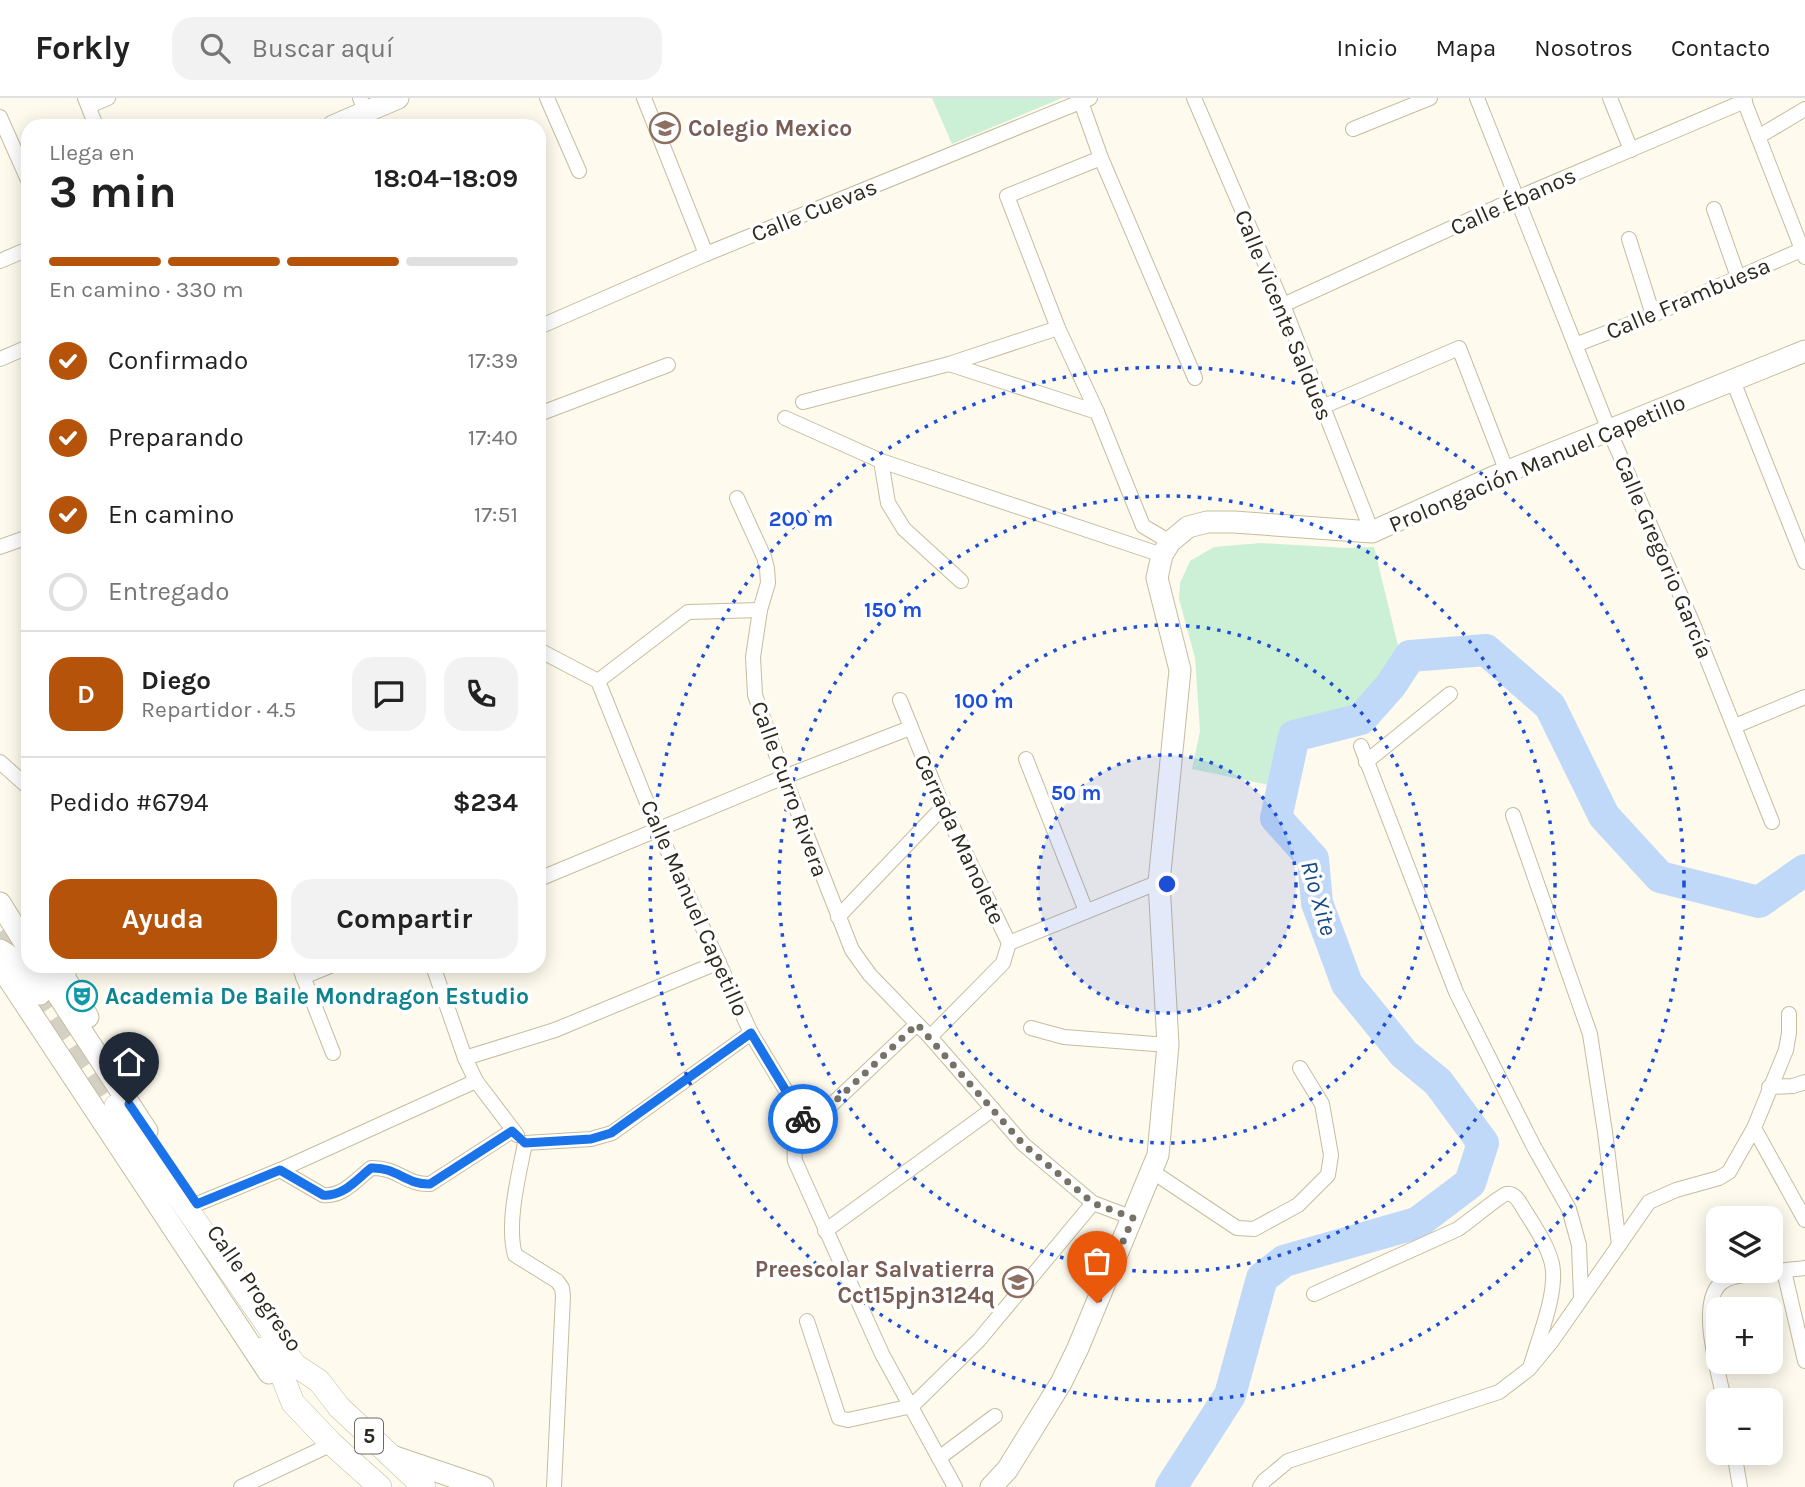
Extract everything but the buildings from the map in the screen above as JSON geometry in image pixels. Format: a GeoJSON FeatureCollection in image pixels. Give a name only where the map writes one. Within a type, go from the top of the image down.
{"type":"FeatureCollection","features":[{"type":"Feature","properties":{"kind":"main road"},"geometry":{"type":"LineString","coordinates":[[106,1109],[295,1364],[319,1381]]}},
{"type":"Feature","properties":{"kind":"main road","name":"5"},"geometry":{"type":"LineString","coordinates":[[106,1109],[279,1368],[293,1403],[332,1444],[380,1487]]}},
{"type":"Feature","properties":{"kind":"main road","name":"Calle Progreso"},"geometry":{"type":"LineString","coordinates":[[319,1381],[339,1407],[424,1487]]}},
{"type":"Feature","properties":{"kind":"street"},"geometry":{"type":"LineString","coordinates":[[93,119],[87,102],[108,98]]}},
{"type":"Feature","properties":{"kind":"street"},"geometry":{"type":"LineString","coordinates":[[365,112],[398,98]]}},
{"type":"Feature","properties":{"kind":"street"},"geometry":{"type":"LineString","coordinates":[[547,98],[579,171]]}},
{"type":"Feature","properties":{"kind":"street"},"geometry":{"type":"LineString","coordinates":[[644,98],[706,254]]}},
{"type":"Feature","properties":{"kind":"street","name":"Calle Vicente Saldues"},"geometry":{"type":"LineString","coordinates":[[1194,98],[1283,305],[1372,533]]}},
{"type":"Feature","properties":{"kind":"street"},"geometry":{"type":"LineString","coordinates":[[1353,129],[1430,98]]}},
{"type":"Feature","properties":{"kind":"street","name":"Calle Gregorio García"},"geometry":{"type":"LineString","coordinates":[[1477,98],[1609,430],[1773,822]]}},
{"type":"Feature","properties":{"kind":"street"},"geometry":{"type":"LineString","coordinates":[[1610,98],[1631,150]]}},
{"type":"Feature","properties":{"kind":"street"},"geometry":{"type":"LineString","coordinates":[[1744,99],[1803,254]]}},
{"type":"Feature","properties":{"kind":"street","name":"Calle Ébanos"},"geometry":{"type":"LineString","coordinates":[[1283,305],[1517,198],[1744,99]]}},
{"type":"Feature","properties":{"kind":"street"},"geometry":{"type":"LineString","coordinates":[[1085,100],[1101,158],[1195,378]]}},
{"type":"Feature","properties":{"kind":"street","name":"Calle Cuevas"},"geometry":{"type":"LineString","coordinates":[[546,324],[706,254],[1085,100]]}},
{"type":"Feature","properties":{"kind":"street"},"geometry":{"type":"LineString","coordinates":[[1758,137],[1805,109]]}},
{"type":"Feature","properties":{"kind":"street"},"geometry":{"type":"LineString","coordinates":[[0,117],[21,164]]}},
{"type":"Feature","properties":{"kind":"street"},"geometry":{"type":"LineString","coordinates":[[1101,158],[1007,196],[1058,328],[1097,412],[1143,526],[1166,549]]}},
{"type":"Feature","properties":{"kind":"street"},"geometry":{"type":"LineString","coordinates":[[1714,209],[1738,277]]}},
{"type":"Feature","properties":{"kind":"street"},"geometry":{"type":"LineString","coordinates":[[1629,239],[1653,315]]}},
{"type":"Feature","properties":{"kind":"street"},"geometry":{"type":"LineString","coordinates":[[0,261],[21,252]]}},
{"type":"Feature","properties":{"kind":"street","name":"Calle Frambuesa"},"geometry":{"type":"LineString","coordinates":[[1575,345],[1653,315],[1738,277],[1803,254]]}},
{"type":"Feature","properties":{"kind":"street"},"geometry":{"type":"LineString","coordinates":[[803,402],[949,364],[1058,328]]}},
{"type":"Feature","properties":{"kind":"street"},"geometry":{"type":"LineString","coordinates":[[1322,407],[1459,348],[1507,472]]}},
{"type":"Feature","properties":{"kind":"street"},"geometry":{"type":"LineString","coordinates":[[0,359],[21,350]]}},
{"type":"Feature","properties":{"kind":"street","name":"Prolongación Manuel Capetillo"},"geometry":{"type":"LineString","coordinates":[[1166,549],[1188,527],[1207,522],[1372,533],[1507,472],[1805,351]]}},
{"type":"Feature","properties":{"kind":"street"},"geometry":{"type":"LineString","coordinates":[[949,364],[1097,412]]}},
{"type":"Feature","properties":{"kind":"street"},"geometry":{"type":"LineString","coordinates":[[546,411],[668,365]]}},
{"type":"Feature","properties":{"kind":"street"},"geometry":{"type":"LineString","coordinates":[[1732,381],[1805,562]]}},
{"type":"Feature","properties":{"kind":"street"},"geometry":{"type":"LineString","coordinates":[[785,418],[881,461],[1166,549]]}},
{"type":"Feature","properties":{"kind":"street"},"geometry":{"type":"LineString","coordinates":[[881,461],[888,503],[904,529],[961,581]]}},
{"type":"Feature","properties":{"kind":"street","name":"Calle Curro Rivera"},"geometry":{"type":"LineString","coordinates":[[737,498],[767,568],[768,583],[760,610],[753,657],[755,695],[852,950],[870,975],[930,1037],[1023,1144],[1093,1203],[1133,1218]]}},
{"type":"Feature","properties":{"kind":"street"},"geometry":{"type":"LineString","coordinates":[[0,547],[21,540]]}},
{"type":"Feature","properties":{"kind":"street"},"geometry":{"type":"LineString","coordinates":[[991,1487],[1007,1470],[1061,1382],[1078,1348],[1153,1172],[1160,1141],[1168,1045],[1159,882],[1181,670],[1158,591],[1157,578],[1166,549]]}},
{"type":"Feature","properties":{"kind":"street"},"geometry":{"type":"LineString","coordinates":[[546,654],[598,681],[688,611],[760,610]]}},
{"type":"Feature","properties":{"kind":"street","name":"Calle Manuel Capetillo"},"geometry":{"type":"LineString","coordinates":[[598,681],[658,830],[751,1033],[808,1127]]}},
{"type":"Feature","properties":{"kind":"street"},"geometry":{"type":"LineString","coordinates":[[1366,762],[1450,694]]}},
{"type":"Feature","properties":{"kind":"street"},"geometry":{"type":"LineString","coordinates":[[1735,726],[1805,697]]}},
{"type":"Feature","properties":{"kind":"street","name":"Cerrada Manolete"},"geometry":{"type":"LineString","coordinates":[[900,700],[943,807],[1009,943],[1159,882]]}},
{"type":"Feature","properties":{"kind":"street"},"geometry":{"type":"LineString","coordinates":[[546,876],[784,777],[910,728]]}},
{"type":"Feature","properties":{"kind":"street"},"geometry":{"type":"LineString","coordinates":[[1361,746],[1456,992],[1528,1136],[1569,1209],[1579,1245],[1581,1297]]}},
{"type":"Feature","properties":{"kind":"street"},"geometry":{"type":"LineString","coordinates":[[1026,759],[1086,911]]}},
{"type":"Feature","properties":{"kind":"street"},"geometry":{"type":"LineString","coordinates":[[0,762],[21,781]]}},
{"type":"Feature","properties":{"kind":"street","name":"Calle Curro Rivera"},"geometry":{"type":"LineString","coordinates":[[838,917],[943,807]]}},
{"type":"Feature","properties":{"kind":"street"},"geometry":{"type":"LineString","coordinates":[[1513,815],[1590,1034],[1619,1245]]}},
{"type":"Feature","properties":{"kind":"street"},"geometry":{"type":"LineString","coordinates":[[0,903],[21,937]]}},
{"type":"Feature","properties":{"kind":"street"},"geometry":{"type":"LineString","coordinates":[[930,1037],[1003,963],[1009,943]]}},
{"type":"Feature","properties":{"kind":"street"},"geometry":{"type":"LineString","coordinates":[[0,950],[21,966]]}},
{"type":"Feature","properties":{"kind":"street"},"geometry":{"type":"LineString","coordinates":[[465,1058],[555,1030],[719,962]]}},
{"type":"Feature","properties":{"kind":"street"},"geometry":{"type":"LineString","coordinates":[[0,966],[66,1066],[106,1109]]}},
{"type":"Feature","properties":{"kind":"street"},"geometry":{"type":"LineString","coordinates":[[27,973],[58,1018],[81,1032]]}},
{"type":"Feature","properties":{"kind":"street","name":"Calle Progreso"},"geometry":{"type":"LineString","coordinates":[[43,973],[102,1065],[319,1381]]}},
{"type":"Feature","properties":{"kind":"street"},"geometry":{"type":"LineString","coordinates":[[65,973],[65,978],[106,1044],[102,1065],[106,1109]]}},
{"type":"Feature","properties":{"kind":"street"},"geometry":{"type":"LineString","coordinates":[[301,973],[333,1053]]}},
{"type":"Feature","properties":{"kind":"street"},"geometry":{"type":"LineString","coordinates":[[435,973],[465,1058],[476,1081],[512,1131],[525,1143],[591,1139],[611,1133],[751,1033]]}},
{"type":"Feature","properties":{"kind":"street"},"geometry":{"type":"LineString","coordinates":[[1260,1487],[1288,1461],[1499,1392],[1529,1369],[1546,1349],[1649,1202],[1676,1190],[1719,1178],[1729,1172],[1754,1128],[1786,1050],[1788,1014]]}},
{"type":"Feature","properties":{"kind":"street"},"geometry":{"type":"LineString","coordinates":[[917,1024],[808,1127],[796,1142],[795,1161],[882,1354],[955,1487]]}},
{"type":"Feature","properties":{"kind":"street"},"geometry":{"type":"LineString","coordinates":[[1031,1028],[1064,1037],[1168,1045]]}},
{"type":"Feature","properties":{"kind":"street"},"geometry":{"type":"LineString","coordinates":[[66,1066],[102,1065]]}},
{"type":"Feature","properties":{"kind":"street"},"geometry":{"type":"LineString","coordinates":[[1153,1172],[1237,1228],[1254,1229],[1297,1205],[1328,1175],[1332,1155],[1322,1104],[1300,1068]]}},
{"type":"Feature","properties":{"kind":"street"},"geometry":{"type":"LineString","coordinates":[[197,1204],[280,1170],[476,1081]]}},
{"type":"Feature","properties":{"kind":"street"},"geometry":{"type":"LineString","coordinates":[[1769,1087],[1793,1086],[1805,1082]]}},
{"type":"Feature","properties":{"kind":"street"},"geometry":{"type":"LineString","coordinates":[[825,1231],[993,1109]]}},
{"type":"Feature","properties":{"kind":"street"},"geometry":{"type":"LineString","coordinates":[[1754,1128],[1805,1220]]}},
{"type":"Feature","properties":{"kind":"street"},"geometry":{"type":"LineString","coordinates":[[280,1170],[323,1195],[331,1196],[340,1194],[371,1168],[390,1169],[416,1184],[430,1184],[512,1131]]}},
{"type":"Feature","properties":{"kind":"street"},"geometry":{"type":"LineString","coordinates":[[525,1143],[512,1243],[515,1255],[557,1281],[563,1296],[554,1487]]}},
{"type":"Feature","properties":{"kind":"street"},"geometry":{"type":"LineString","coordinates":[[1314,1294],[1458,1229],[1497,1199],[1505,1194],[1511,1195],[1520,1203],[1552,1262],[1553,1277],[1529,1369]]}},
{"type":"Feature","properties":{"kind":"street"},"geometry":{"type":"LineString","coordinates":[[807,1321],[839,1418],[848,1420],[912,1406],[979,1340],[1093,1203]]}},
{"type":"Feature","properties":{"kind":"street"},"geometry":{"type":"LineString","coordinates":[[1722,1388],[1709,1322],[1712,1294],[1723,1281],[1735,1277],[1805,1268]]}},
{"type":"Feature","properties":{"kind":"street"},"geometry":{"type":"LineString","coordinates":[[1784,1271],[1805,1361]]}},
{"type":"Feature","properties":{"kind":"street"},"geometry":{"type":"LineString","coordinates":[[939,1458],[995,1416]]}},
{"type":"Feature","properties":{"kind":"street"},"geometry":{"type":"LineString","coordinates":[[241,1487],[332,1444]]}},
{"type":"Feature","properties":{"kind":"street"},"geometry":{"type":"LineString","coordinates":[[387,1454],[483,1487]]}},
{"type":"Feature","properties":{"kind":"street"},"geometry":{"type":"LineString","coordinates":[[1736,1465],[1740,1487]]}},
{"type":"Feature","properties":{"kind":"green space"},"geometry":{"type":"Polygon","coordinates":[[[932,98],[1062,98],[952,144],[932,98]]]}},
{"type":"Feature","properties":{"kind":"green space"},"geometry":{"type":"Polygon","coordinates":[[[1261,543],[1374,547],[1402,662],[1359,716],[1291,734],[1278,787],[1192,769],[1200,731],[1195,658],[1179,599],[1180,583],[1190,561],[1214,547],[1261,543]]]}},
{"type":"Feature","properties":{"kind":"waterway","name":"Rio Xite"},"geometry":{"type":"LineString","coordinates":[[1171,1487],[1230,1395],[1262,1278],[1284,1261],[1417,1223],[1470,1183],[1483,1143],[1438,1082],[1404,1054],[1347,984],[1317,903],[1313,859],[1276,818],[1294,736],[1361,719],[1391,685],[1410,656],[1486,650],[1550,706],[1604,816],[1660,877],[1759,902],[1805,870]]}},
{"type":"Feature","properties":{"kind":"tunnel"},"geometry":{"type":"LineString","coordinates":[[0,932],[21,964]]}},
{"type":"Feature","properties":{"kind":"tunnel"},"geometry":{"type":"LineString","coordinates":[[27,973],[116,1106]]}},
{"type":"Feature","properties":{"kind":"way so far"},"geometry":{"type":"LineString","coordinates":[[803,1119],[808,1127],[917,1024],[1023,1144],[1093,1203],[1133,1218],[1097,1303]]}},
{"type":"Feature","properties":{"kind":"place","name":"Colegio Mexico"},"geometry":{"type":"Point","coordinates":[665,128]}},
{"type":"Feature","properties":{"kind":"place","name":"Academia De Baile Mondragon Estudio"},"geometry":{"type":"Point","coordinates":[82,996]}},
{"type":"Feature","properties":{"kind":"place","name":"Preescolar Salvatierra Cct15pjn3124q"},"geometry":{"type":"Point","coordinates":[1018,1282]}},
{"type":"Feature","properties":{"kind":"route"},"geometry":{"type":"LineString","coordinates":[[129,1104],[197,1204],[280,1170],[323,1195],[331,1196],[340,1194],[371,1168],[390,1169],[416,1184],[430,1184],[512,1131],[525,1143],[536,1144],[591,1139],[611,1133],[751,1033],[803,1119]]}}]}
